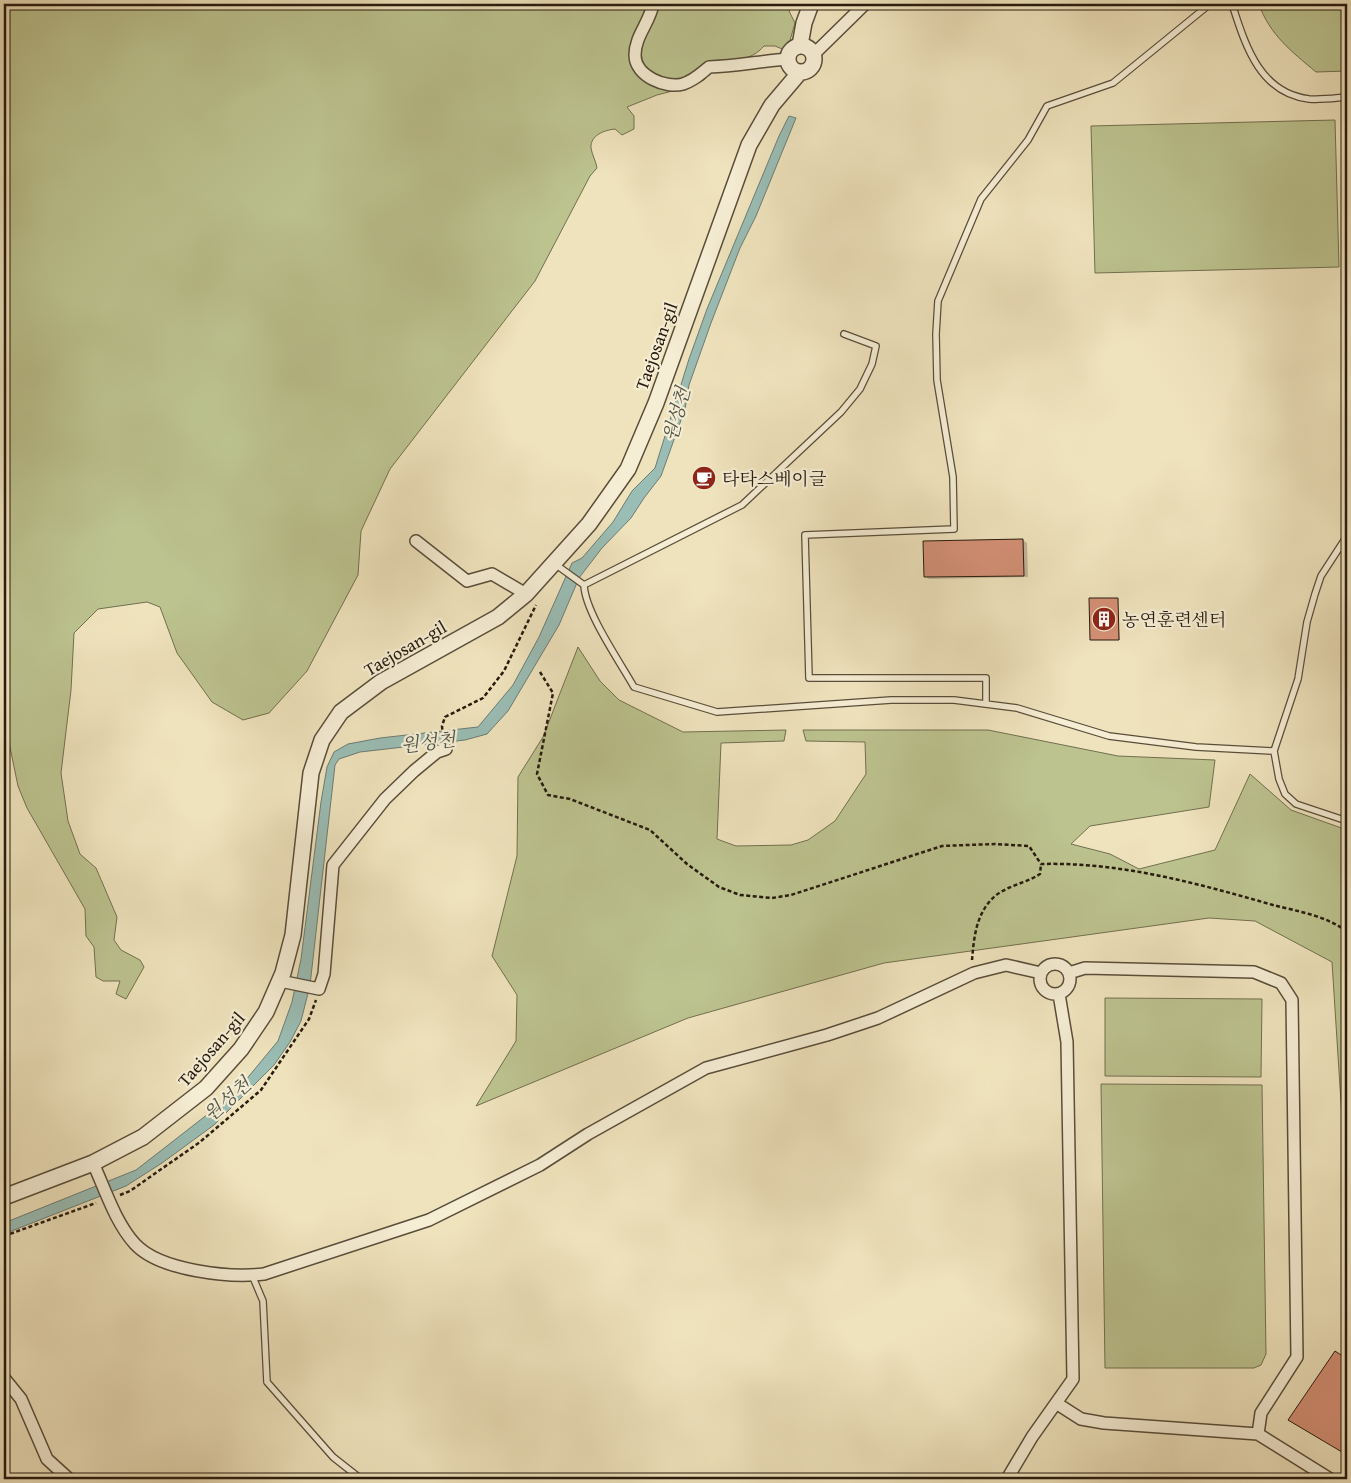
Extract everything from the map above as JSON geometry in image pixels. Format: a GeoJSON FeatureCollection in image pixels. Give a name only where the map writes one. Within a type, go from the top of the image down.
{"type":"FeatureCollection","features":[{"type":"Feature","properties":{"kind":"street"},"geometry":{"type":"LineString","coordinates":[[653,4],[646,26],[637,41],[635,57],[640,68],[647,76],[661,82],[670,85],[683,84],[698,78],[709,67],[746,66],[760,61],[788,59]]}},
{"type":"Feature","properties":{"kind":"street"},"geometry":{"type":"LineString","coordinates":[[812,4],[804,23],[800,45],[790,52],[788,59],[793,69],[800,72],[812,67],[814,54],[865,4]]}},
{"type":"Feature","properties":{"kind":"street"},"geometry":{"type":"LineString","coordinates":[[800,45],[809,48],[814,54]]}},
{"type":"Feature","properties":{"kind":"street","name":"Taejosan-gil"},"geometry":{"type":"LineString","coordinates":[[4,1197],[93,1162],[142,1137],[206,1088],[240,1049],[286,981],[312,773],[322,740],[341,712],[381,682],[533,597],[559,567],[628,469],[656,403],[750,146],[772,104],[800,72]]}},
{"type":"Feature","properties":{"kind":"street"},"geometry":{"type":"LineString","coordinates":[[416,540],[466,581],[492,574],[533,597]]}},
{"type":"Feature","properties":{"kind":"street"},"geometry":{"type":"LineString","coordinates":[[286,981],[317,988],[324,974],[333,865],[385,799],[437,752],[446,749]]}},
{"type":"Feature","properties":{"kind":"street"},"geometry":{"type":"LineString","coordinates":[[93,1162],[108,1198],[136,1246],[156,1258],[193,1269],[223,1274],[252,1276],[264,1274],[429,1220],[540,1165],[588,1134],[706,1068],[826,1035],[878,1018],[970,974],[1006,965],[1041,973],[1053,964],[1062,966],[1069,973],[1068,987],[1059,994],[1051,994],[1042,988],[1041,973]]}},
{"type":"Feature","properties":{"kind":"street"},"geometry":{"type":"LineString","coordinates":[[1069,973],[1085,968],[1254,972],[1281,983],[1292,1000],[1297,1356],[1261,1413],[1258,1434]]}},
{"type":"Feature","properties":{"kind":"street"},"geometry":{"type":"LineString","coordinates":[[1006,1479],[1032,1437],[1073,1379],[1067,1042],[1059,994]]}},
{"type":"Feature","properties":{"kind":"street"},"geometry":{"type":"LineString","coordinates":[[4,1378],[21,1399],[47,1459],[69,1479]]}},
{"type":"Feature","properties":{"kind":"street"},"geometry":{"type":"LineString","coordinates":[[1056,1403],[1081,1419],[1104,1423],[1258,1434],[1330,1479]]}},
{"type":"Feature","properties":{"kind":"lane"},"geometry":{"type":"LineString","coordinates":[[986,704],[986,678],[809,678],[805,535],[954,529],[952,477],[937,380],[936,334],[938,301],[981,199],[1028,140],[1047,106],[1113,83],[1210,4]]}},
{"type":"Feature","properties":{"kind":"lane"},"geometry":{"type":"LineString","coordinates":[[1232,4],[1246,48],[1257,66],[1271,81],[1289,92],[1309,99],[1347,97]]}},
{"type":"Feature","properties":{"kind":"lane"},"geometry":{"type":"LineString","coordinates":[[582,584],[742,505],[790,462],[841,412],[860,389],[872,364],[876,346],[844,334]]}},
{"type":"Feature","properties":{"kind":"lane"},"geometry":{"type":"LineString","coordinates":[[1347,536],[1330,559],[1318,585],[1307,622],[1298,679],[1274,751],[1279,779],[1285,794],[1296,804],[1347,820]]}},
{"type":"Feature","properties":{"kind":"lane"},"geometry":{"type":"LineString","coordinates":[[559,567],[582,584],[588,603],[634,687],[717,712],[891,700],[954,700],[1017,708],[1110,736],[1196,747],[1274,751]]}},
{"type":"Feature","properties":{"kind":"lane"},"geometry":{"type":"LineString","coordinates":[[252,1276],[263,1300],[267,1382],[333,1457],[361,1479]]}},
{"type":"Feature","properties":{"kind":"path"},"geometry":{"type":"LineString","coordinates":[[442,726],[445,717],[483,698],[504,671],[533,597]]}},
{"type":"Feature","properties":{"kind":"path"},"geometry":{"type":"LineString","coordinates":[[540,672],[553,693],[537,774],[548,795],[570,799],[650,830],[687,864],[719,887],[740,895],[772,898],[791,895],[942,846],[995,844],[1029,846],[1041,864],[1040,874],[995,896],[984,909],[976,925],[970,974]]}},
{"type":"Feature","properties":{"kind":"path"},"geometry":{"type":"LineString","coordinates":[[1041,864],[1076,863],[1118,867],[1182,880],[1300,912],[1333,924],[1347,932]]}},
{"type":"Feature","properties":{"kind":"path"},"geometry":{"type":"LineString","coordinates":[[4,1236],[130,1191],[200,1142],[262,1090],[309,1019],[317,988]]}},
{"type":"Feature","properties":{"kind":"green space"},"geometry":{"type":"Polygon","coordinates":[[[4,4],[796,4],[789,11],[795,23],[787,51],[775,46],[764,46],[754,55],[748,57],[736,60],[717,60],[713,71],[704,80],[692,86],[657,95],[627,107],[634,116],[634,129],[622,135],[615,129],[607,131],[599,134],[593,140],[591,148],[597,168],[590,176],[535,281],[390,469],[361,531],[358,575],[307,671],[269,713],[243,720],[212,702],[177,653],[160,607],[147,602],[98,609],[74,633],[71,690],[61,773],[68,821],[80,854],[96,868],[117,917],[114,940],[121,950],[140,960],[144,967],[126,999],[116,994],[120,981],[103,981],[96,977],[94,947],[86,936],[85,909],[27,808],[18,786],[7,733],[4,685],[4,4]]]}},
{"type":"Feature","properties":{"kind":"green space"},"geometry":{"type":"Polygon","coordinates":[[[1259,4],[1347,4],[1347,71],[1316,72],[1282,42],[1263,15],[1259,4]]]}},
{"type":"Feature","properties":{"kind":"green space"},"geometry":{"type":"Polygon","coordinates":[[[1335,120],[1339,267],[1095,273],[1091,126],[1335,120]]]}},
{"type":"Feature","properties":{"kind":"green space"},"geometry":{"type":"Polygon","coordinates":[[[578,647],[600,681],[619,700],[683,732],[786,730],[784,741],[721,743],[717,839],[736,846],[791,845],[808,840],[835,821],[866,774],[865,742],[806,741],[803,730],[988,730],[1118,756],[1215,760],[1209,807],[1090,826],[1071,844],[1110,854],[1139,869],[1215,850],[1250,774],[1291,810],[1347,830],[1347,1196],[1332,962],[1255,921],[1209,918],[884,963],[688,1018],[476,1106],[516,1041],[517,995],[492,956],[517,856],[518,777],[543,737],[578,647]]]}},
{"type":"Feature","properties":{"kind":"green space"},"geometry":{"type":"Polygon","coordinates":[[[1105,998],[1262,999],[1261,1077],[1105,1076],[1105,998]]]}},
{"type":"Feature","properties":{"kind":"green space"},"geometry":{"type":"Polygon","coordinates":[[[1101,1084],[1262,1085],[1266,1354],[1261,1365],[1254,1368],[1105,1368],[1101,1084]]]}},
{"type":"Feature","properties":{"kind":"water","name":"원성천"},"geometry":{"type":"Polygon","coordinates":[[[789,116],[796,118],[756,216],[740,248],[711,323],[689,385],[685,409],[661,476],[631,518],[602,548],[579,578],[559,625],[508,711],[487,734],[465,740],[360,752],[339,759],[335,765],[310,985],[301,1021],[290,1042],[274,1065],[214,1125],[162,1163],[126,1186],[4,1234],[4,1223],[136,1170],[235,1093],[278,1041],[292,1002],[301,959],[321,802],[327,767],[334,752],[348,744],[380,738],[478,727],[513,685],[539,637],[572,563],[582,558],[613,522],[632,491],[655,468],[689,359],[707,309],[789,116]]]}},
{"type":"Feature","properties":{"kind":"building"},"geometry":{"type":"Polygon","coordinates":[[[1023,539],[1024,576],[924,577],[923,541],[1023,539]]]}},
{"type":"Feature","properties":{"kind":"building","name":"농연훈련센터"},"geometry":{"type":"Polygon","coordinates":[[[1089,598],[1118,598],[1119,640],[1090,640],[1089,598]]]}},
{"type":"Feature","properties":{"kind":"building"},"geometry":{"type":"Polygon","coordinates":[[[1335,1351],[1347,1359],[1347,1455],[1288,1420],[1335,1351]]]}},
{"type":"Feature","properties":{"kind":"place","name":"타타스베이글"},"geometry":{"type":"Point","coordinates":[704,478]}},
{"type":"Feature","properties":{"kind":"place","name":"농연훈련센터"},"geometry":{"type":"Point","coordinates":[1104,619]}}]}
